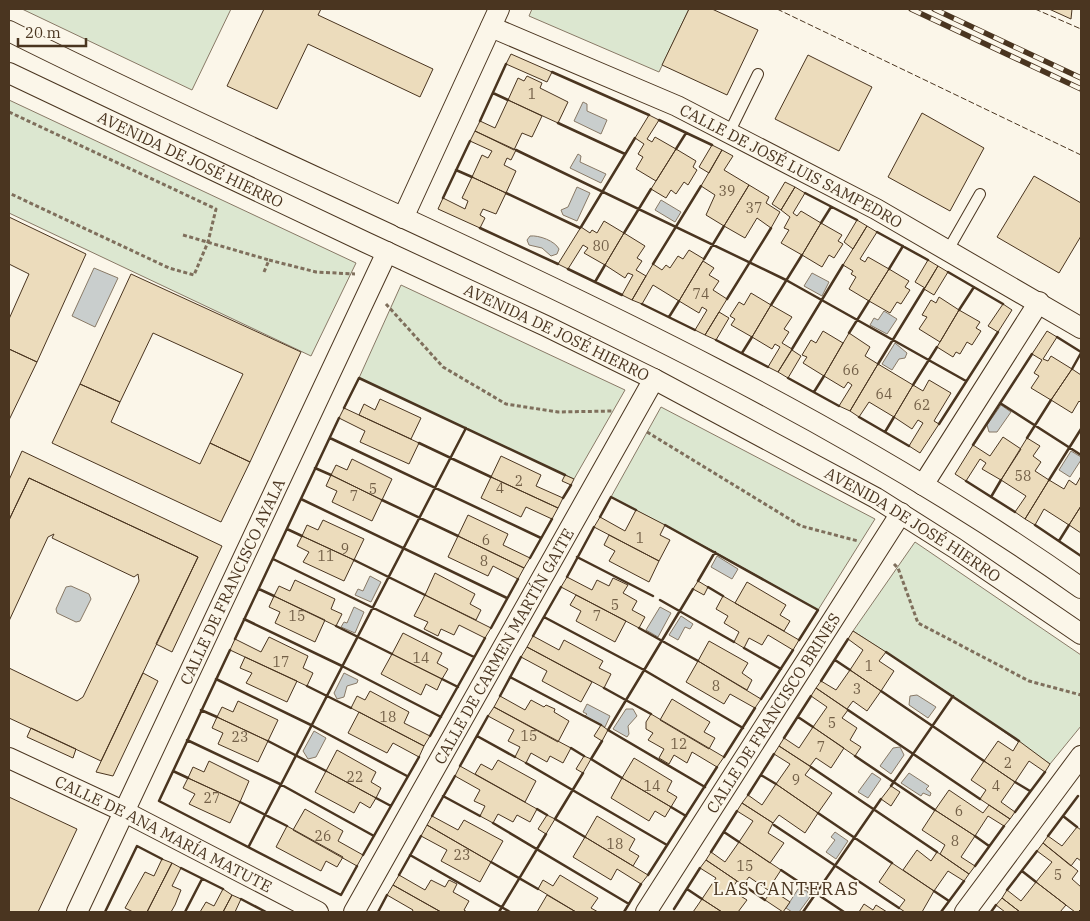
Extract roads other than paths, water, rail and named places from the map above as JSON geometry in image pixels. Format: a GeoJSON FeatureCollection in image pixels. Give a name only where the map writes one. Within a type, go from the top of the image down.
{"type":"FeatureCollection","features":[{"type":"Feature","properties":{"kind":"street"},"geometry":{"type":"LineString","coordinates":[[403,218],[499,9]]}},
{"type":"Feature","properties":{"kind":"street","name":"CALLE DE JOSÉ LUIS SAMPEDRO"},"geometry":{"type":"LineString","coordinates":[[491,27],[677,106],[876,209],[1081,328]]}},
{"type":"Feature","properties":{"kind":"street"},"geometry":{"type":"LineString","coordinates":[[9,31],[672,347],[790,408],[923,486],[1081,588]]}},
{"type":"Feature","properties":{"kind":"street","name":"AVENIDA DE JOSÉ HIERRO"},"geometry":{"type":"LineString","coordinates":[[9,73],[546,326],[654,379],[901,514],[1081,634]]}},
{"type":"Feature","properties":{"kind":"street","name":"CALLE DE FRANCISCO AYALA"},"geometry":{"type":"LineString","coordinates":[[78,912],[387,252]]}},
{"type":"Feature","properties":{"kind":"street"},"geometry":{"type":"LineString","coordinates":[[923,486],[1039,302]]}},
{"type":"Feature","properties":{"kind":"street","name":"CALLE DE CARMEN MARTÍN GAITE"},"geometry":{"type":"LineString","coordinates":[[354,912],[654,379]]}},
{"type":"Feature","properties":{"kind":"street","name":"CALLE DE FRANCISCO BRINES"},"geometry":{"type":"LineString","coordinates":[[646,912],[901,514]]}},
{"type":"Feature","properties":{"kind":"street"},"geometry":{"type":"LineString","coordinates":[[965,912],[1081,756]]}},
{"type":"Feature","properties":{"kind":"street","name":"CALLE DE ANA MARÍA MATUTE"},"geometry":{"type":"LineString","coordinates":[[9,758],[125,812],[318,912]]}},
{"type":"Feature","properties":{"kind":"lane"},"geometry":{"type":"LineString","coordinates":[[729,133],[758,74]]}},
{"type":"Feature","properties":{"kind":"lane"},"geometry":{"type":"LineString","coordinates":[[948,250],[980,194]]}},
{"type":"Feature","properties":{"kind":"railway"},"geometry":{"type":"LineString","coordinates":[[911,9],[1081,89]]}},
{"type":"Feature","properties":{"kind":"railway"},"geometry":{"type":"LineString","coordinates":[[934,9],[1081,78]]}},
{"type":"Feature","properties":{"kind":"district","name":"LAS CANTERAS"},"geometry":{"type":"Point","coordinates":[786,888]}}]}
